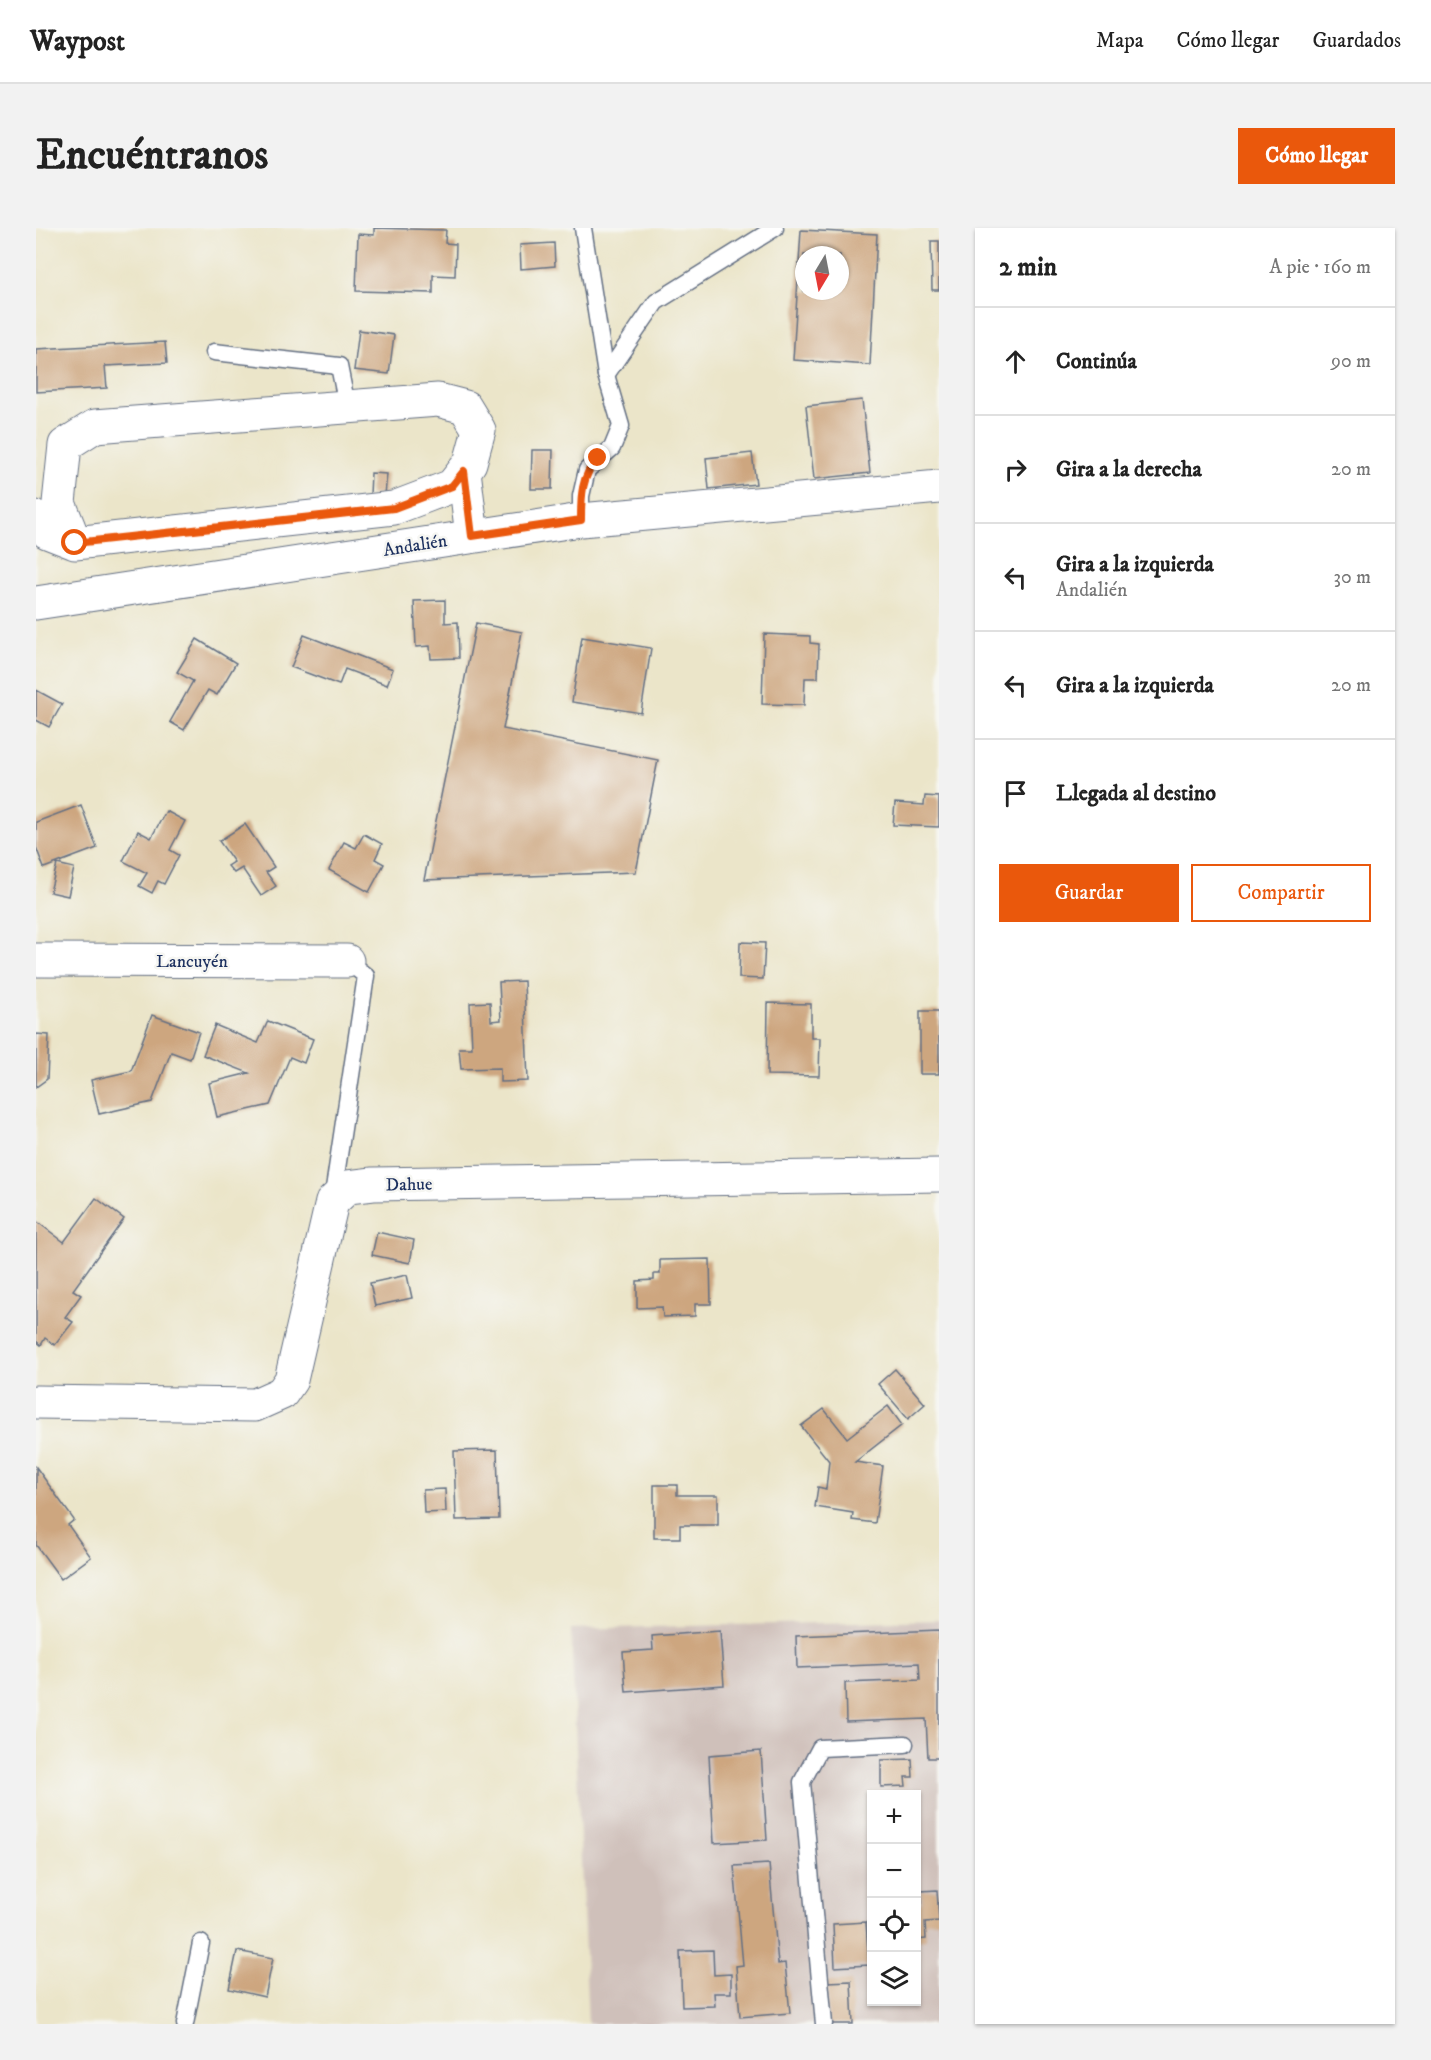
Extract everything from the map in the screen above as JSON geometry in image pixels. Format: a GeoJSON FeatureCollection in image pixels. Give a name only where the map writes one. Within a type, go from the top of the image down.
{"type":"FeatureCollection","features":[{"type":"Feature","properties":{"kind":"street"},"geometry":{"type":"LineString","coordinates":[[36,517],[47,532],[75,543],[394,508],[452,486],[470,463],[479,430],[465,407],[438,400],[95,426],[51,446],[59,503],[75,543]]}},
{"type":"Feature","properties":{"kind":"street"},"geometry":{"type":"LineString","coordinates":[[464,471],[472,536]]}},
{"type":"Feature","properties":{"kind":"street","name":"Andalién"},"geometry":{"type":"LineString","coordinates":[[36,603],[581,520],[939,487]]}},
{"type":"Feature","properties":{"kind":"street","name":"Lancuyén"},"geometry":{"type":"LineString","coordinates":[[36,960],[347,961]]}},
{"type":"Feature","properties":{"kind":"street","name":"Dahue"},"geometry":{"type":"LineString","coordinates":[[332,1202],[348,1187],[373,1184],[939,1175]]}},
{"type":"Feature","properties":{"kind":"street"},"geometry":{"type":"LineString","coordinates":[[36,1402],[255,1405],[282,1393],[291,1380],[332,1202]]}},
{"type":"Feature","properties":{"kind":"lane"},"geometry":{"type":"LineString","coordinates":[[581,520],[581,496],[587,470],[612,448],[621,426],[606,375],[583,228]]}},
{"type":"Feature","properties":{"kind":"lane"},"geometry":{"type":"LineString","coordinates":[[606,375],[656,302],[775,228]]}},
{"type":"Feature","properties":{"kind":"lane"},"geometry":{"type":"LineString","coordinates":[[214,352],[339,366],[347,406]]}},
{"type":"Feature","properties":{"kind":"lane"},"geometry":{"type":"LineString","coordinates":[[332,1202],[366,976],[347,961]]}},
{"type":"Feature","properties":{"kind":"lane"},"geometry":{"type":"LineString","coordinates":[[824,2024],[802,1782],[820,1748],[905,1744]]}},
{"type":"Feature","properties":{"kind":"lane"},"geometry":{"type":"LineString","coordinates":[[185,2024],[201,1943]]}},
{"type":"Feature","properties":{"kind":"shaded area"},"geometry":{"type":"Polygon","coordinates":[[[939,1620],[939,2024],[588,2024],[571,1629],[939,1620]]]}},
{"type":"Feature","properties":{"kind":"building"},"geometry":{"type":"Polygon","coordinates":[[[374,228],[446,230],[445,243],[456,244],[455,276],[433,275],[433,293],[356,291],[358,234],[374,235],[374,228]]]}},
{"type":"Feature","properties":{"kind":"building"},"geometry":{"type":"Polygon","coordinates":[[[801,230],[877,234],[870,365],[793,360],[797,300],[849,300],[849,246],[800,246],[801,230]]]}},
{"type":"Feature","properties":{"kind":"building"},"geometry":{"type":"Polygon","coordinates":[[[931,241],[939,241],[939,290],[932,290],[931,241]]]}},
{"type":"Feature","properties":{"kind":"building"},"geometry":{"type":"Polygon","coordinates":[[[554,243],[555,266],[521,269],[520,245],[554,243]]]}},
{"type":"Feature","properties":{"kind":"building"},"geometry":{"type":"Polygon","coordinates":[[[359,330],[394,335],[389,374],[354,370],[359,330]]]}},
{"type":"Feature","properties":{"kind":"building"},"geometry":{"type":"Polygon","coordinates":[[[165,342],[167,363],[105,366],[107,388],[36,392],[36,349],[165,342]]]}},
{"type":"Feature","properties":{"kind":"building"},"geometry":{"type":"Polygon","coordinates":[[[862,400],[870,473],[814,479],[806,406],[862,400]]]}},
{"type":"Feature","properties":{"kind":"building"},"geometry":{"type":"Polygon","coordinates":[[[532,450],[553,450],[552,489],[531,489],[532,450]]]}},
{"type":"Feature","properties":{"kind":"building"},"geometry":{"type":"Polygon","coordinates":[[[752,453],[756,484],[709,489],[706,458],[752,453]]]}},
{"type":"Feature","properties":{"kind":"building"},"geometry":{"type":"Polygon","coordinates":[[[371,473],[387,474],[385,495],[370,495],[371,473]]]}},
{"type":"Feature","properties":{"kind":"building"},"geometry":{"type":"Polygon","coordinates":[[[445,600],[445,623],[458,622],[459,658],[431,659],[430,646],[416,647],[414,601],[445,600]]]}},
{"type":"Feature","properties":{"kind":"building"},"geometry":{"type":"Polygon","coordinates":[[[476,623],[522,632],[503,729],[658,760],[636,872],[424,880],[476,623]]]}},
{"type":"Feature","properties":{"kind":"building"},"geometry":{"type":"Polygon","coordinates":[[[764,634],[810,636],[810,643],[819,644],[818,678],[805,678],[804,705],[762,704],[764,634]]]}},
{"type":"Feature","properties":{"kind":"building"},"geometry":{"type":"Polygon","coordinates":[[[304,635],[393,669],[387,685],[345,669],[339,685],[291,667],[304,635]]]}},
{"type":"Feature","properties":{"kind":"building"},"geometry":{"type":"Polygon","coordinates":[[[582,637],[651,648],[641,713],[572,702],[582,637]]]}},
{"type":"Feature","properties":{"kind":"building"},"geometry":{"type":"Polygon","coordinates":[[[197,639],[236,663],[217,695],[208,690],[184,730],[170,722],[193,681],[177,672],[197,639]]]}},
{"type":"Feature","properties":{"kind":"building"},"geometry":{"type":"Polygon","coordinates":[[[36,690],[62,704],[49,727],[36,720],[36,690]]]}},
{"type":"Feature","properties":{"kind":"building"},"geometry":{"type":"Polygon","coordinates":[[[925,796],[939,797],[939,827],[893,825],[895,803],[924,805],[925,796]]]}},
{"type":"Feature","properties":{"kind":"building"},"geometry":{"type":"Polygon","coordinates":[[[81,805],[97,848],[44,868],[36,847],[36,822],[81,805]]]}},
{"type":"Feature","properties":{"kind":"building"},"geometry":{"type":"Polygon","coordinates":[[[166,811],[185,821],[170,850],[179,855],[164,884],[158,881],[152,893],[139,886],[147,873],[123,861],[138,831],[151,838],[166,811]]]}},
{"type":"Feature","properties":{"kind":"building"},"geometry":{"type":"Polygon","coordinates":[[[245,824],[274,867],[266,872],[276,886],[261,896],[242,868],[234,873],[228,866],[234,862],[219,841],[245,824]]]}},
{"type":"Feature","properties":{"kind":"building"},"geometry":{"type":"Polygon","coordinates":[[[364,834],[382,844],[375,859],[384,864],[369,892],[329,870],[344,842],[356,848],[364,834]]]}},
{"type":"Feature","properties":{"kind":"building"},"geometry":{"type":"Polygon","coordinates":[[[57,864],[74,868],[68,896],[50,892],[57,864]]]}},
{"type":"Feature","properties":{"kind":"building"},"geometry":{"type":"Polygon","coordinates":[[[740,942],[765,943],[763,979],[739,978],[740,942]]]}},
{"type":"Feature","properties":{"kind":"building"},"geometry":{"type":"Polygon","coordinates":[[[524,981],[528,1081],[500,1082],[500,1068],[461,1069],[459,1048],[472,1048],[470,1003],[490,1002],[491,1021],[501,1020],[499,982],[524,981]]]}},
{"type":"Feature","properties":{"kind":"building"},"geometry":{"type":"Polygon","coordinates":[[[768,1003],[811,1004],[811,1038],[820,1038],[819,1076],[767,1075],[768,1003]]]}},
{"type":"Feature","properties":{"kind":"building"},"geometry":{"type":"Polygon","coordinates":[[[920,1011],[939,1011],[939,1074],[920,1074],[920,1011]]]}},
{"type":"Feature","properties":{"kind":"building"},"geometry":{"type":"Polygon","coordinates":[[[152,1015],[199,1032],[190,1059],[171,1052],[152,1102],[99,1114],[91,1080],[131,1071],[152,1015]]]}},
{"type":"Feature","properties":{"kind":"building"},"geometry":{"type":"Polygon","coordinates":[[[268,1021],[313,1039],[304,1063],[290,1057],[270,1105],[217,1117],[209,1083],[249,1073],[203,1055],[215,1025],[258,1043],[268,1021]]]}},
{"type":"Feature","properties":{"kind":"building"},"geometry":{"type":"Polygon","coordinates":[[[36,1034],[49,1035],[47,1079],[36,1087],[36,1034]]]}},
{"type":"Feature","properties":{"kind":"building"},"geometry":{"type":"Polygon","coordinates":[[[96,1198],[124,1219],[73,1290],[81,1295],[65,1317],[73,1322],[55,1345],[45,1338],[41,1345],[36,1341],[36,1221],[64,1242],[96,1198]]]}},
{"type":"Feature","properties":{"kind":"building"},"geometry":{"type":"Polygon","coordinates":[[[377,1232],[414,1240],[410,1263],[372,1255],[377,1232]]]}},
{"type":"Feature","properties":{"kind":"building"},"geometry":{"type":"Polygon","coordinates":[[[710,1259],[711,1304],[695,1304],[695,1316],[663,1317],[662,1307],[637,1308],[637,1281],[654,1280],[654,1274],[660,1274],[660,1260],[710,1259]]]}},
{"type":"Feature","properties":{"kind":"building"},"geometry":{"type":"Polygon","coordinates":[[[407,1275],[412,1298],[375,1306],[370,1283],[407,1275]]]}},
{"type":"Feature","properties":{"kind":"building"},"geometry":{"type":"Polygon","coordinates":[[[895,1369],[925,1404],[908,1419],[878,1384],[895,1369]]]}},
{"type":"Feature","properties":{"kind":"building"},"geometry":{"type":"Polygon","coordinates":[[[888,1406],[902,1425],[855,1462],[883,1466],[875,1523],[852,1520],[853,1513],[815,1507],[818,1487],[826,1489],[829,1461],[801,1426],[824,1409],[847,1438],[888,1406]]]}},
{"type":"Feature","properties":{"kind":"building"},"geometry":{"type":"Polygon","coordinates":[[[497,1450],[499,1519],[456,1520],[454,1451],[497,1450]]]}},
{"type":"Feature","properties":{"kind":"building"},"geometry":{"type":"Polygon","coordinates":[[[36,1467],[74,1520],[68,1525],[91,1557],[61,1579],[36,1545],[36,1467]]]}},
{"type":"Feature","properties":{"kind":"building"},"geometry":{"type":"Polygon","coordinates":[[[654,1485],[677,1485],[677,1495],[718,1495],[718,1525],[680,1525],[680,1538],[654,1538],[654,1485]]]}},
{"type":"Feature","properties":{"kind":"building"},"geometry":{"type":"Polygon","coordinates":[[[445,1489],[446,1512],[424,1513],[423,1490],[445,1489]]]}},
{"type":"Feature","properties":{"kind":"building"},"geometry":{"type":"Polygon","coordinates":[[[939,1630],[939,1758],[928,1758],[926,1719],[846,1722],[845,1683],[920,1680],[919,1663],[797,1668],[796,1636],[939,1630]]]}},
{"type":"Feature","properties":{"kind":"building"},"geometry":{"type":"Polygon","coordinates":[[[720,1631],[724,1685],[626,1692],[623,1652],[653,1650],[652,1636],[720,1631]]]}},
{"type":"Feature","properties":{"kind":"building"},"geometry":{"type":"Polygon","coordinates":[[[761,1751],[767,1840],[714,1843],[709,1755],[761,1751]]]}},
{"type":"Feature","properties":{"kind":"building"},"geometry":{"type":"Polygon","coordinates":[[[912,1759],[913,1777],[905,1777],[906,1786],[881,1787],[881,1760],[912,1759]]]}},
{"type":"Feature","properties":{"kind":"building"},"geometry":{"type":"Polygon","coordinates":[[[769,1864],[778,1964],[785,1963],[790,2013],[740,2017],[736,1966],[743,1965],[734,1866],[769,1864]]]}},
{"type":"Feature","properties":{"kind":"building"},"geometry":{"type":"Polygon","coordinates":[[[937,1890],[939,1921],[925,1922],[926,1939],[921,1940],[922,1903],[921,1891],[937,1890]]]}},
{"type":"Feature","properties":{"kind":"building"},"geometry":{"type":"Polygon","coordinates":[[[866,1922],[867,1965],[835,1967],[833,1924],[866,1922]]]}},
{"type":"Feature","properties":{"kind":"building"},"geometry":{"type":"Polygon","coordinates":[[[713,1950],[714,1975],[731,1974],[731,1993],[714,1993],[715,2006],[682,2007],[680,1951],[713,1950]]]}},
{"type":"Feature","properties":{"kind":"building"},"geometry":{"type":"Polygon","coordinates":[[[237,1951],[273,1958],[265,1997],[229,1989],[237,1951]]]}},
{"type":"Feature","properties":{"kind":"building"},"geometry":{"type":"Polygon","coordinates":[[[851,1981],[853,2024],[828,2024],[827,1982],[851,1981]]]}},
{"type":"Feature","properties":{"kind":"route"},"geometry":{"type":"LineString","coordinates":[[75,543],[394,508],[452,486],[464,471],[472,536],[581,520],[581,496],[587,470],[598,458]]}}]}
